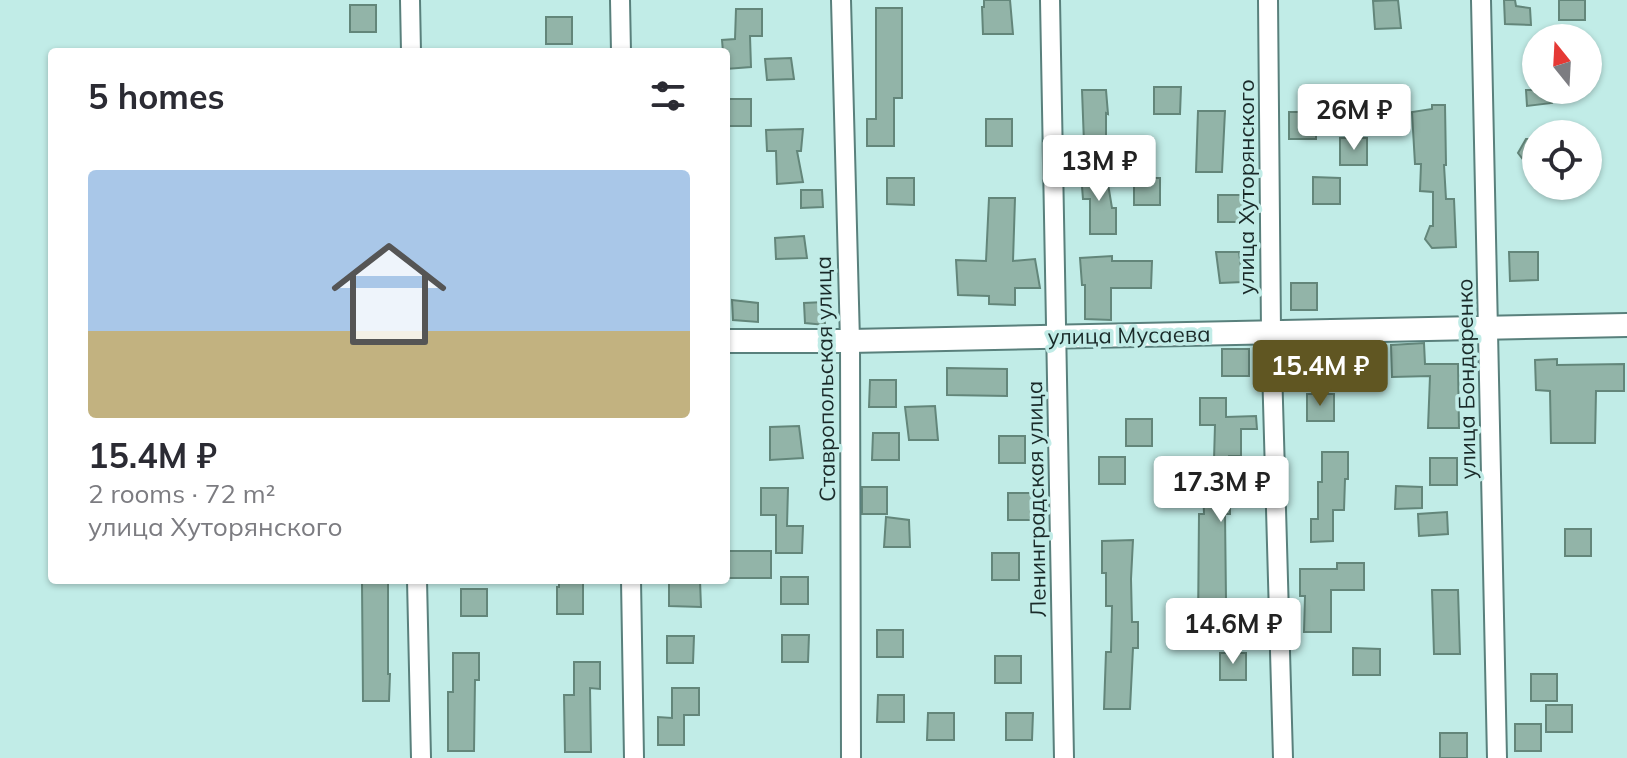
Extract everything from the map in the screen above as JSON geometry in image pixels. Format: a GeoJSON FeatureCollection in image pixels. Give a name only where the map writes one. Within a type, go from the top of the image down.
{"type":"FeatureCollection","features":[{"type":"Feature","properties":{"kind":"street"},"geometry":{"type":"LineString","coordinates":[[410,0],[411,48]]}},
{"type":"Feature","properties":{"kind":"street"},"geometry":{"type":"LineString","coordinates":[[620,0],[621,48]]}},
{"type":"Feature","properties":{"kind":"street","name":"Ставропольская улица"},"geometry":{"type":"LineString","coordinates":[[841,0],[850,341],[851,758]]}},
{"type":"Feature","properties":{"kind":"street","name":"Ленинградская улица"},"geometry":{"type":"LineString","coordinates":[[1050,0],[1064,758]]}},
{"type":"Feature","properties":{"kind":"street","name":"улица Хуторянского"},"geometry":{"type":"LineString","coordinates":[[1268,0],[1271,331],[1283,758]]}},
{"type":"Feature","properties":{"kind":"street","name":"улица Бондаренко"},"geometry":{"type":"LineString","coordinates":[[1481,0],[1497,758]]}},
{"type":"Feature","properties":{"kind":"street","name":"улица Мусаева"},"geometry":{"type":"LineString","coordinates":[[730,341],[1627,325]]}},
{"type":"Feature","properties":{"kind":"street"},"geometry":{"type":"LineString","coordinates":[[417,584],[421,758]]}},
{"type":"Feature","properties":{"kind":"street"},"geometry":{"type":"LineString","coordinates":[[631,584],[634,758]]}},
{"type":"Feature","properties":{"kind":"building"},"geometry":{"type":"Polygon","coordinates":[[[984,0],[1010,0],[1013,34],[983,34],[984,0]]]}},
{"type":"Feature","properties":{"kind":"building"},"geometry":{"type":"Polygon","coordinates":[[[1398,0],[1401,28],[1375,29],[1373,1],[1398,0]]]}},
{"type":"Feature","properties":{"kind":"building"},"geometry":{"type":"Polygon","coordinates":[[[1504,0],[1515,0],[1516,6],[1530,8],[1531,24],[1505,24],[1504,0]]]}},
{"type":"Feature","properties":{"kind":"building"},"geometry":{"type":"Polygon","coordinates":[[[1559,0],[1585,0],[1585,20],[1559,20],[1559,0]]]}},
{"type":"Feature","properties":{"kind":"building"},"geometry":{"type":"Polygon","coordinates":[[[350,5],[376,5],[376,32],[350,32],[350,5]]]}},
{"type":"Feature","properties":{"kind":"building"},"geometry":{"type":"Polygon","coordinates":[[[876,8],[902,8],[902,98],[894,98],[894,146],[867,146],[867,119],[876,119],[876,8]]]}},
{"type":"Feature","properties":{"kind":"building"},"geometry":{"type":"Polygon","coordinates":[[[736,9],[762,9],[762,36],[750,36],[751,67],[730,69],[730,48],[723,48],[722,40],[735,39],[736,9]]]}},
{"type":"Feature","properties":{"kind":"building"},"geometry":{"type":"Polygon","coordinates":[[[546,17],[572,17],[572,44],[546,44],[546,17]]]}},
{"type":"Feature","properties":{"kind":"building"},"geometry":{"type":"Polygon","coordinates":[[[791,58],[794,79],[767,80],[765,59],[791,58]]]}},
{"type":"Feature","properties":{"kind":"building"},"geometry":{"type":"Polygon","coordinates":[[[1154,87],[1181,87],[1180,114],[1154,114],[1154,87]]]}},
{"type":"Feature","properties":{"kind":"building"},"geometry":{"type":"Polygon","coordinates":[[[1082,90],[1106,90],[1106,144],[1084,143],[1082,90]]]}},
{"type":"Feature","properties":{"kind":"building"},"geometry":{"type":"Polygon","coordinates":[[[730,99],[751,99],[751,126],[730,126],[730,99]]]}},
{"type":"Feature","properties":{"kind":"building"},"geometry":{"type":"Polygon","coordinates":[[[1432,105],[1445,105],[1446,199],[1454,199],[1456,247],[1432,248],[1425,239],[1430,226],[1433,226],[1433,192],[1420,191],[1421,164],[1415,164],[1412,112],[1432,109],[1432,105]]]}},
{"type":"Feature","properties":{"kind":"building"},"geometry":{"type":"Polygon","coordinates":[[[1198,111],[1225,111],[1222,172],[1196,172],[1198,111]]]}},
{"type":"Feature","properties":{"kind":"building"},"geometry":{"type":"Polygon","coordinates":[[[1289,112],[1316,112],[1316,139],[1289,139],[1289,112]]]}},
{"type":"Feature","properties":{"kind":"building"},"geometry":{"type":"Polygon","coordinates":[[[986,119],[1012,119],[1012,146],[986,146],[986,119]]]}},
{"type":"Feature","properties":{"kind":"building"},"geometry":{"type":"Polygon","coordinates":[[[803,129],[801,151],[797,151],[803,182],[777,184],[776,151],[767,151],[766,130],[803,129]]]}},
{"type":"Feature","properties":{"kind":"building"},"geometry":{"type":"Polygon","coordinates":[[[1340,138],[1367,138],[1367,165],[1340,165],[1340,138]]]}},
{"type":"Feature","properties":{"kind":"building"},"geometry":{"type":"Polygon","coordinates":[[[1106,172],[1112,208],[1116,208],[1116,234],[1090,234],[1090,199],[1083,199],[1081,174],[1106,172]]]}},
{"type":"Feature","properties":{"kind":"building"},"geometry":{"type":"Polygon","coordinates":[[[1313,177],[1340,178],[1340,204],[1313,204],[1313,177]]]}},
{"type":"Feature","properties":{"kind":"building"},"geometry":{"type":"Polygon","coordinates":[[[887,178],[914,178],[914,205],[887,204],[887,178]]]}},
{"type":"Feature","properties":{"kind":"building"},"geometry":{"type":"Polygon","coordinates":[[[1134,178],[1160,178],[1160,205],[1134,205],[1134,178]]]}},
{"type":"Feature","properties":{"kind":"building"},"geometry":{"type":"Polygon","coordinates":[[[801,190],[822,190],[823,207],[801,208],[801,190]]]}},
{"type":"Feature","properties":{"kind":"building"},"geometry":{"type":"Polygon","coordinates":[[[1218,195],[1244,195],[1244,222],[1218,222],[1218,195]]]}},
{"type":"Feature","properties":{"kind":"building"},"geometry":{"type":"Polygon","coordinates":[[[989,198],[1015,198],[1013,261],[1035,259],[1040,288],[1015,288],[1015,305],[989,304],[989,296],[958,295],[956,260],[986,261],[989,198]]]}},
{"type":"Feature","properties":{"kind":"building"},"geometry":{"type":"Polygon","coordinates":[[[804,236],[807,258],[776,259],[775,238],[804,236]]]}},
{"type":"Feature","properties":{"kind":"building"},"geometry":{"type":"Polygon","coordinates":[[[1216,252],[1239,252],[1243,282],[1220,283],[1216,252]]]}},
{"type":"Feature","properties":{"kind":"building"},"geometry":{"type":"Polygon","coordinates":[[[1509,252],[1538,252],[1538,280],[1510,281],[1509,252]]]}},
{"type":"Feature","properties":{"kind":"building"},"geometry":{"type":"Polygon","coordinates":[[[1112,256],[1112,261],[1152,261],[1151,288],[1111,288],[1111,320],[1085,319],[1085,285],[1082,285],[1080,258],[1112,256]]]}},
{"type":"Feature","properties":{"kind":"building"},"geometry":{"type":"Polygon","coordinates":[[[1291,283],[1317,283],[1317,310],[1291,310],[1291,283]]]}},
{"type":"Feature","properties":{"kind":"building"},"geometry":{"type":"Polygon","coordinates":[[[732,300],[758,303],[758,322],[733,320],[732,300]]]}},
{"type":"Feature","properties":{"kind":"building"},"geometry":{"type":"Polygon","coordinates":[[[824,302],[825,325],[805,323],[804,303],[824,302]]]}},
{"type":"Feature","properties":{"kind":"building"},"geometry":{"type":"Polygon","coordinates":[[[1424,343],[1425,364],[1458,364],[1459,428],[1428,428],[1430,376],[1392,377],[1391,345],[1424,343]]]}},
{"type":"Feature","properties":{"kind":"building"},"geometry":{"type":"Polygon","coordinates":[[[1222,349],[1249,349],[1249,376],[1222,376],[1222,349]]]}},
{"type":"Feature","properties":{"kind":"building"},"geometry":{"type":"Polygon","coordinates":[[[1557,359],[1557,365],[1624,364],[1624,391],[1596,391],[1595,443],[1551,443],[1550,391],[1536,390],[1535,360],[1557,359]]]}},
{"type":"Feature","properties":{"kind":"building"},"geometry":{"type":"Polygon","coordinates":[[[947,368],[1007,369],[1007,396],[947,395],[947,368]]]}},
{"type":"Feature","properties":{"kind":"building"},"geometry":{"type":"Polygon","coordinates":[[[870,380],[896,380],[896,407],[869,407],[870,380]]]}},
{"type":"Feature","properties":{"kind":"building"},"geometry":{"type":"Polygon","coordinates":[[[1307,394],[1334,394],[1334,421],[1307,421],[1307,394]]]}},
{"type":"Feature","properties":{"kind":"building"},"geometry":{"type":"Polygon","coordinates":[[[1200,398],[1226,398],[1226,417],[1256,416],[1257,429],[1241,429],[1241,456],[1229,456],[1230,514],[1225,514],[1226,600],[1265,601],[1264,628],[1198,627],[1199,514],[1204,514],[1202,460],[1214,460],[1215,425],[1200,425],[1200,398]]]}},
{"type":"Feature","properties":{"kind":"building"},"geometry":{"type":"Polygon","coordinates":[[[935,406],[938,440],[909,440],[905,407],[935,406]]]}},
{"type":"Feature","properties":{"kind":"building"},"geometry":{"type":"Polygon","coordinates":[[[1126,419],[1152,419],[1152,446],[1126,446],[1126,419]]]}},
{"type":"Feature","properties":{"kind":"building"},"geometry":{"type":"Polygon","coordinates":[[[799,426],[803,458],[770,460],[770,427],[799,426]]]}},
{"type":"Feature","properties":{"kind":"building"},"geometry":{"type":"Polygon","coordinates":[[[873,433],[899,433],[899,460],[872,460],[873,433]]]}},
{"type":"Feature","properties":{"kind":"building"},"geometry":{"type":"Polygon","coordinates":[[[999,436],[1025,436],[1025,463],[999,463],[999,436]]]}},
{"type":"Feature","properties":{"kind":"building"},"geometry":{"type":"Polygon","coordinates":[[[1322,452],[1348,452],[1348,479],[1345,479],[1344,510],[1333,510],[1333,541],[1311,542],[1311,519],[1318,519],[1322,452]]]}},
{"type":"Feature","properties":{"kind":"building"},"geometry":{"type":"Polygon","coordinates":[[[1099,457],[1125,457],[1125,484],[1099,484],[1099,457]]]}},
{"type":"Feature","properties":{"kind":"building"},"geometry":{"type":"Polygon","coordinates":[[[1430,458],[1457,458],[1457,485],[1430,485],[1430,458]]]}},
{"type":"Feature","properties":{"kind":"building"},"geometry":{"type":"Polygon","coordinates":[[[1396,486],[1422,487],[1422,508],[1395,509],[1396,486]]]}},
{"type":"Feature","properties":{"kind":"building"},"geometry":{"type":"Polygon","coordinates":[[[862,487],[887,487],[887,514],[862,514],[862,487]]]}},
{"type":"Feature","properties":{"kind":"building"},"geometry":{"type":"Polygon","coordinates":[[[761,488],[788,488],[787,526],[803,526],[802,553],[776,553],[776,515],[761,515],[761,488]]]}},
{"type":"Feature","properties":{"kind":"building"},"geometry":{"type":"Polygon","coordinates":[[[1008,493],[1035,493],[1035,520],[1008,520],[1008,493]]]}},
{"type":"Feature","properties":{"kind":"building"},"geometry":{"type":"Polygon","coordinates":[[[1447,512],[1448,534],[1419,536],[1418,514],[1447,512]]]}},
{"type":"Feature","properties":{"kind":"building"},"geometry":{"type":"Polygon","coordinates":[[[886,517],[909,520],[910,547],[884,547],[886,517]]]}},
{"type":"Feature","properties":{"kind":"building"},"geometry":{"type":"Polygon","coordinates":[[[1565,529],[1591,529],[1591,556],[1565,556],[1565,529]]]}},
{"type":"Feature","properties":{"kind":"building"},"geometry":{"type":"Polygon","coordinates":[[[1133,540],[1132,622],[1138,622],[1138,648],[1133,648],[1130,709],[1104,709],[1106,652],[1111,652],[1112,606],[1106,606],[1102,541],[1133,540]]]}},
{"type":"Feature","properties":{"kind":"building"},"geometry":{"type":"Polygon","coordinates":[[[730,551],[771,551],[771,578],[730,578],[730,551]]]}},
{"type":"Feature","properties":{"kind":"building"},"geometry":{"type":"Polygon","coordinates":[[[992,553],[1019,553],[1019,580],[992,580],[992,553]]]}},
{"type":"Feature","properties":{"kind":"building"},"geometry":{"type":"Polygon","coordinates":[[[1337,563],[1364,563],[1364,590],[1331,590],[1331,632],[1304,632],[1305,596],[1300,596],[1300,569],[1337,569],[1337,563]]]}},
{"type":"Feature","properties":{"kind":"building"},"geometry":{"type":"Polygon","coordinates":[[[781,577],[808,577],[808,604],[781,604],[781,577]]]}},
{"type":"Feature","properties":{"kind":"building"},"geometry":{"type":"Polygon","coordinates":[[[362,584],[388,584],[389,701],[363,701],[362,584]]]}},
{"type":"Feature","properties":{"kind":"building"},"geometry":{"type":"Polygon","coordinates":[[[559,584],[583,584],[583,614],[557,614],[559,584]]]}},
{"type":"Feature","properties":{"kind":"building"},"geometry":{"type":"Polygon","coordinates":[[[669,584],[700,584],[701,607],[669,606],[669,584]]]}},
{"type":"Feature","properties":{"kind":"building"},"geometry":{"type":"Polygon","coordinates":[[[461,589],[487,589],[487,616],[461,616],[461,589]]]}},
{"type":"Feature","properties":{"kind":"building"},"geometry":{"type":"Polygon","coordinates":[[[1432,590],[1458,590],[1460,654],[1434,654],[1432,590]]]}},
{"type":"Feature","properties":{"kind":"building"},"geometry":{"type":"Polygon","coordinates":[[[877,630],[903,630],[903,657],[877,657],[877,630]]]}},
{"type":"Feature","properties":{"kind":"building"},"geometry":{"type":"Polygon","coordinates":[[[782,635],[809,635],[808,662],[782,662],[782,635]]]}},
{"type":"Feature","properties":{"kind":"building"},"geometry":{"type":"Polygon","coordinates":[[[667,636],[694,636],[693,663],[667,663],[667,636]]]}},
{"type":"Feature","properties":{"kind":"building"},"geometry":{"type":"Polygon","coordinates":[[[1353,648],[1380,649],[1380,675],[1353,675],[1353,648]]]}},
{"type":"Feature","properties":{"kind":"building"},"geometry":{"type":"Polygon","coordinates":[[[453,653],[479,653],[479,680],[475,680],[474,751],[448,751],[448,692],[453,692],[453,653]]]}},
{"type":"Feature","properties":{"kind":"building"},"geometry":{"type":"Polygon","coordinates":[[[1220,653],[1246,653],[1246,680],[1220,680],[1220,653]]]}},
{"type":"Feature","properties":{"kind":"building"},"geometry":{"type":"Polygon","coordinates":[[[995,656],[1021,656],[1021,683],[995,683],[995,656]]]}},
{"type":"Feature","properties":{"kind":"building"},"geometry":{"type":"Polygon","coordinates":[[[574,662],[600,662],[600,689],[590,688],[591,752],[565,752],[564,695],[574,695],[574,662]]]}},
{"type":"Feature","properties":{"kind":"building"},"geometry":{"type":"Polygon","coordinates":[[[1531,674],[1557,674],[1557,701],[1531,701],[1531,674]]]}},
{"type":"Feature","properties":{"kind":"building"},"geometry":{"type":"Polygon","coordinates":[[[672,688],[699,688],[699,715],[684,715],[684,745],[658,745],[658,717],[672,718],[672,688]]]}},
{"type":"Feature","properties":{"kind":"building"},"geometry":{"type":"Polygon","coordinates":[[[878,695],[904,695],[904,722],[877,722],[878,695]]]}},
{"type":"Feature","properties":{"kind":"building"},"geometry":{"type":"Polygon","coordinates":[[[1546,705],[1572,705],[1572,732],[1546,732],[1546,705]]]}},
{"type":"Feature","properties":{"kind":"building"},"geometry":{"type":"Polygon","coordinates":[[[928,713],[954,713],[954,740],[927,740],[928,713]]]}},
{"type":"Feature","properties":{"kind":"building"},"geometry":{"type":"Polygon","coordinates":[[[1006,713],[1033,713],[1032,740],[1006,740],[1006,713]]]}},
{"type":"Feature","properties":{"kind":"building"},"geometry":{"type":"Polygon","coordinates":[[[1515,724],[1541,724],[1541,751],[1515,751],[1515,724]]]}},
{"type":"Feature","properties":{"kind":"building"},"geometry":{"type":"Polygon","coordinates":[[[1440,733],[1467,733],[1467,758],[1440,758],[1440,733]]]}}]}
